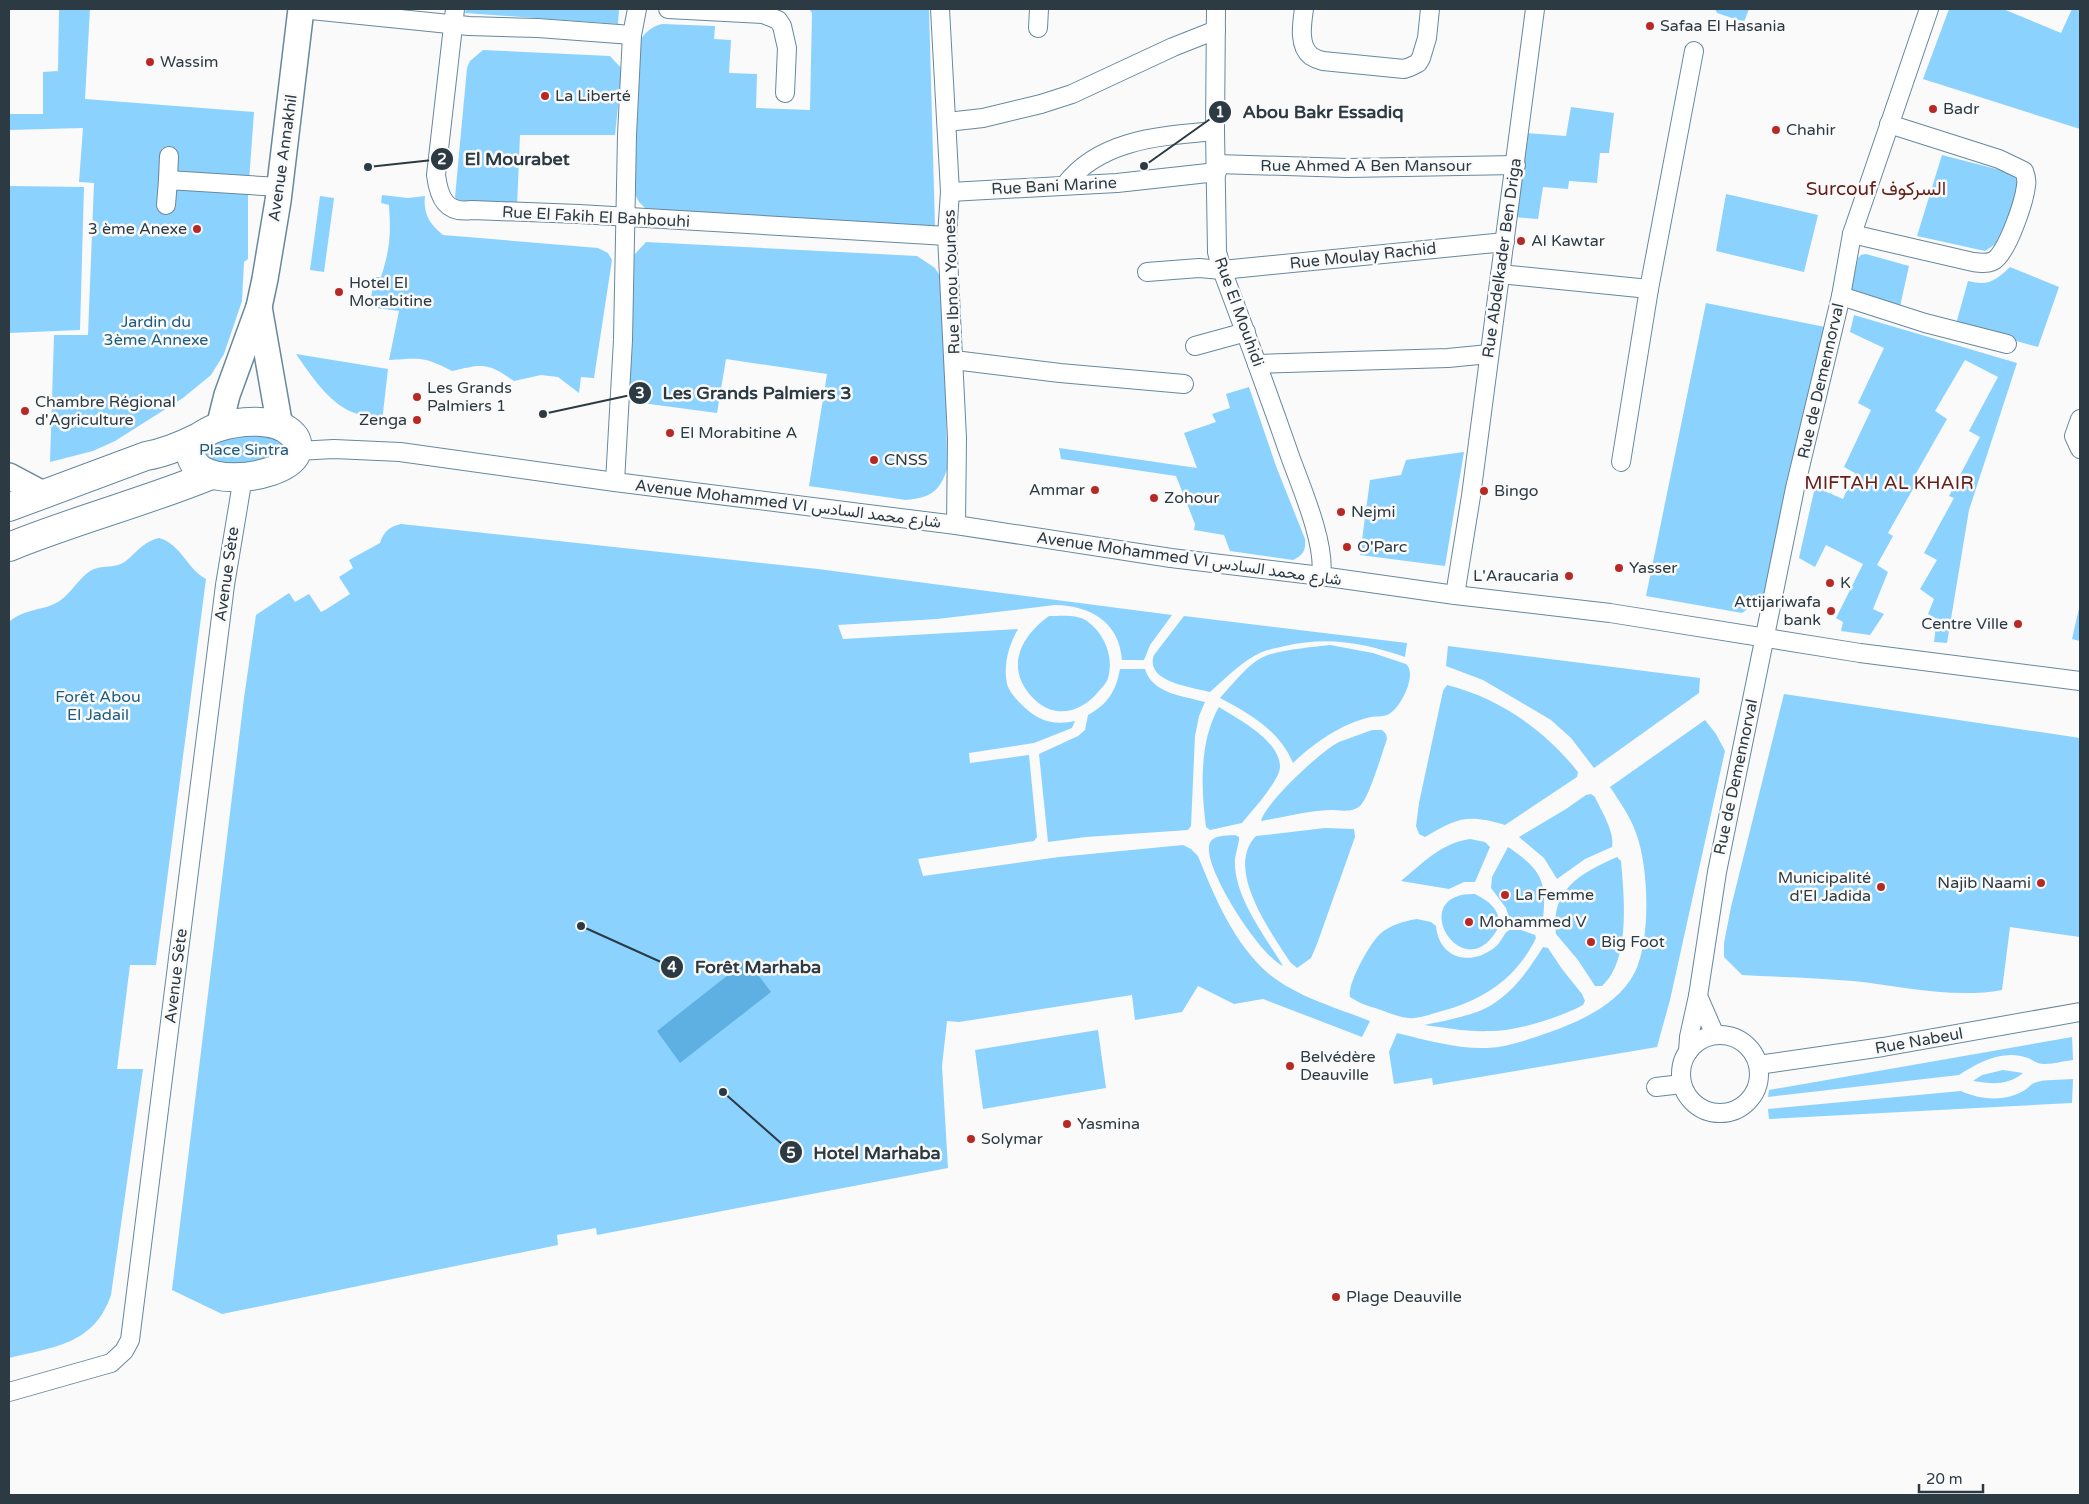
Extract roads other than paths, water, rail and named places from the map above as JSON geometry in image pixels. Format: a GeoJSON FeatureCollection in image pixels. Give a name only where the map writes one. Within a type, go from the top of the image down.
{"type":"FeatureCollection","features":[{"type":"Feature","properties":{"kind":"highway"},"geometry":{"type":"LineString","coordinates":[[9,507],[146,456],[161,453],[209,432],[254,422],[280,426],[294,436],[297,451],[290,462],[264,474],[243,477],[211,474],[200,470],[191,458],[191,446],[209,432]]}},
{"type":"Feature","properties":{"kind":"highway"},"geometry":{"type":"LineString","coordinates":[[9,547],[138,501],[169,492],[211,474]]}},
{"type":"Feature","properties":{"kind":"main road","name":"Avenue Annakhil"},"geometry":{"type":"LineString","coordinates":[[209,432],[227,395],[259,307],[280,187],[301,9]]}},
{"type":"Feature","properties":{"kind":"main road","name":"Avenue Annakhil"},"geometry":{"type":"LineString","coordinates":[[259,307],[280,426]]}},
{"type":"Feature","properties":{"kind":"main road"},"geometry":{"type":"LineString","coordinates":[[9,476],[43,494]]}},
{"type":"Feature","properties":{"kind":"street"},"geometry":{"type":"LineString","coordinates":[[301,9],[454,16],[632,35]]}},
{"type":"Feature","properties":{"kind":"street"},"geometry":{"type":"LineString","coordinates":[[615,482],[623,340],[627,135],[632,35],[637,9]]}},
{"type":"Feature","properties":{"kind":"street"},"geometry":{"type":"LineString","coordinates":[[668,9],[763,14],[778,20],[782,26],[786,48],[784,93]]}},
{"type":"Feature","properties":{"kind":"street","name":"Rue Ibnou Youness"},"geometry":{"type":"LineString","coordinates":[[940,9],[950,192],[947,236],[954,360],[956,525]]}},
{"type":"Feature","properties":{"kind":"street"},"geometry":{"type":"LineString","coordinates":[[1038,28],[1039,9]]}},
{"type":"Feature","properties":{"kind":"street","name":"Rue El Mouhidi"},"geometry":{"type":"LineString","coordinates":[[1216,9],[1215,131],[1217,252],[1314,526],[1323,568],[1321,576]]}},
{"type":"Feature","properties":{"kind":"street"},"geometry":{"type":"LineString","coordinates":[[1304,9],[1301,31],[1306,49],[1311,56],[1323,61],[1404,69],[1418,63],[1421,58],[1427,38],[1430,9]]}},
{"type":"Feature","properties":{"kind":"street","name":"Rue Abdelkader Ben Driga"},"geometry":{"type":"LineString","coordinates":[[1455,595],[1471,496],[1488,354],[1516,165],[1525,76],[1535,9]]}},
{"type":"Feature","properties":{"kind":"street","name":"Rue de Demennorval"},"geometry":{"type":"LineString","coordinates":[[1682,1084],[1681,1071],[1684,1058],[1688,1052],[1717,872],[1800,470],[1841,296],[1852,234],[1929,9]]}},
{"type":"Feature","properties":{"kind":"street","name":"Rue El Fakih El Bahbouhi"},"geometry":{"type":"LineString","coordinates":[[454,16],[436,175],[440,194],[448,205],[463,212],[472,210],[947,236]]}},
{"type":"Feature","properties":{"kind":"street"},"geometry":{"type":"LineString","coordinates":[[947,122],[992,116],[1072,94],[1173,47],[1216,30]]}},
{"type":"Feature","properties":{"kind":"street"},"geometry":{"type":"LineString","coordinates":[[1621,462],[1649,289],[1694,51]]}},
{"type":"Feature","properties":{"kind":"street"},"geometry":{"type":"LineString","coordinates":[[1852,234],[1974,262],[1994,261],[2006,245],[2021,204],[2026,186],[2024,171],[1999,159],[1889,124]]}},
{"type":"Feature","properties":{"kind":"street"},"geometry":{"type":"LineString","coordinates":[[1065,185],[1074,173],[1084,165],[1096,156],[1112,149],[1159,136],[1215,131]]}},
{"type":"Feature","properties":{"kind":"street"},"geometry":{"type":"LineString","coordinates":[[166,205],[168,156]]}},
{"type":"Feature","properties":{"kind":"street","name":"Rue Ahmed A Ben Mansour"},"geometry":{"type":"LineString","coordinates":[[1217,168],[1516,165]]}},
{"type":"Feature","properties":{"kind":"street","name":"Rue Bani Marine"},"geometry":{"type":"LineString","coordinates":[[950,192],[1117,183],[1217,168]]}},
{"type":"Feature","properties":{"kind":"street"},"geometry":{"type":"LineString","coordinates":[[168,180],[280,187]]}},
{"type":"Feature","properties":{"kind":"street","name":"Rue Moulay Rachid"},"geometry":{"type":"LineString","coordinates":[[1147,272],[1199,268],[1222,270],[1505,242]]}},
{"type":"Feature","properties":{"kind":"street"},"geometry":{"type":"LineString","coordinates":[[1500,274],[1649,289]]}},
{"type":"Feature","properties":{"kind":"street"},"geometry":{"type":"LineString","coordinates":[[1841,296],[1925,323],[2007,344]]}},
{"type":"Feature","properties":{"kind":"street"},"geometry":{"type":"LineString","coordinates":[[1195,346],[1246,332]]}},
{"type":"Feature","properties":{"kind":"street"},"geometry":{"type":"LineString","coordinates":[[1258,364],[1448,358],[1488,354]]}},
{"type":"Feature","properties":{"kind":"street"},"geometry":{"type":"LineString","coordinates":[[954,360],[1060,373],[1184,384]]}},
{"type":"Feature","properties":{"kind":"street"},"geometry":{"type":"LineString","coordinates":[[2080,419],[2074,436],[2080,449]]}},
{"type":"Feature","properties":{"kind":"street","name":"Avenue Mohammed VI شارع محمد السادس"},"geometry":{"type":"LineString","coordinates":[[297,451],[334,449],[400,452],[615,482],[956,525],[1171,558],[1610,613],[1860,653],[2080,681]]}},
{"type":"Feature","properties":{"kind":"street","name":"Avenue Sète"},"geometry":{"type":"LineString","coordinates":[[9,1392],[111,1364],[124,1352],[130,1340],[225,585],[243,477]]}},
{"type":"Feature","properties":{"kind":"street"},"geometry":{"type":"LineString","coordinates":[[1698,996],[1715,1035]]}},
{"type":"Feature","properties":{"kind":"street","name":"Rue Nabeul"},"geometry":{"type":"LineString","coordinates":[[1758,1065],[1883,1047],[2080,1012]]}},
{"type":"Feature","properties":{"kind":"street"},"geometry":{"type":"LineString","coordinates":[[1656,1087],[1682,1084],[1688,1096],[1703,1109],[1723,1112],[1736,1109],[1747,1102],[1755,1091],[1758,1065],[1754,1055],[1738,1039],[1715,1035],[1702,1039],[1688,1052]]}},
{"type":"Feature","properties":{"kind":"place","name":"Safaa El Hasania"},"geometry":{"type":"Point","coordinates":[1650,26]}},
{"type":"Feature","properties":{"kind":"place","name":"Wassim"},"geometry":{"type":"Point","coordinates":[150,62]}},
{"type":"Feature","properties":{"kind":"place","name":"La Liberté"},"geometry":{"type":"Point","coordinates":[545,96]}},
{"type":"Feature","properties":{"kind":"place","name":"Badr"},"geometry":{"type":"Point","coordinates":[1933,109]}},
{"type":"Feature","properties":{"kind":"place","name":"Chahir"},"geometry":{"type":"Point","coordinates":[1776,130]}},
{"type":"Feature","properties":{"kind":"place","name":"Abou Bakr Essadiq"},"geometry":{"type":"Point","coordinates":[1144,166]}},
{"type":"Feature","properties":{"kind":"place","name":"El Mourabet"},"geometry":{"type":"Point","coordinates":[368,167]}},
{"type":"Feature","properties":{"kind":"place","name":"3 ème Anexe"},"geometry":{"type":"Point","coordinates":[197,229]}},
{"type":"Feature","properties":{"kind":"place","name":"Al Kawtar"},"geometry":{"type":"Point","coordinates":[1521,241]}},
{"type":"Feature","properties":{"kind":"place","name":"Hotel El Morabitine"},"geometry":{"type":"Point","coordinates":[339,292]}},
{"type":"Feature","properties":{"kind":"place","name":"Les Grands Palmiers 1"},"geometry":{"type":"Point","coordinates":[417,397]}},
{"type":"Feature","properties":{"kind":"place","name":"Chambre Régional d'Agriculture"},"geometry":{"type":"Point","coordinates":[25,411]}},
{"type":"Feature","properties":{"kind":"place","name":"Les Grands Palmiers 3"},"geometry":{"type":"Point","coordinates":[543,414]}},
{"type":"Feature","properties":{"kind":"place","name":"Zenga"},"geometry":{"type":"Point","coordinates":[417,420]}},
{"type":"Feature","properties":{"kind":"place","name":"El Morabitine A"},"geometry":{"type":"Point","coordinates":[670,433]}},
{"type":"Feature","properties":{"kind":"place","name":"CNSS"},"geometry":{"type":"Point","coordinates":[874,460]}},
{"type":"Feature","properties":{"kind":"place","name":"Ammar"},"geometry":{"type":"Point","coordinates":[1095,490]}},
{"type":"Feature","properties":{"kind":"place","name":"Bingo"},"geometry":{"type":"Point","coordinates":[1484,491]}},
{"type":"Feature","properties":{"kind":"place","name":"Zohour"},"geometry":{"type":"Point","coordinates":[1154,498]}},
{"type":"Feature","properties":{"kind":"place","name":"Nejmi"},"geometry":{"type":"Point","coordinates":[1341,512]}},
{"type":"Feature","properties":{"kind":"place","name":"O'Parc"},"geometry":{"type":"Point","coordinates":[1347,547]}},
{"type":"Feature","properties":{"kind":"place","name":"Yasser"},"geometry":{"type":"Point","coordinates":[1619,568]}},
{"type":"Feature","properties":{"kind":"place","name":"L'Araucaria"},"geometry":{"type":"Point","coordinates":[1569,576]}},
{"type":"Feature","properties":{"kind":"place","name":"K"},"geometry":{"type":"Point","coordinates":[1830,583]}},
{"type":"Feature","properties":{"kind":"place","name":"Attijariwafa bank"},"geometry":{"type":"Point","coordinates":[1831,611]}},
{"type":"Feature","properties":{"kind":"place","name":"Centre Ville"},"geometry":{"type":"Point","coordinates":[2018,624]}},
{"type":"Feature","properties":{"kind":"place","name":"Najib Naami"},"geometry":{"type":"Point","coordinates":[2041,883]}},
{"type":"Feature","properties":{"kind":"place","name":"Municipalité d'El Jadida"},"geometry":{"type":"Point","coordinates":[1881,887]}},
{"type":"Feature","properties":{"kind":"place","name":"La Femme"},"geometry":{"type":"Point","coordinates":[1505,895]}},
{"type":"Feature","properties":{"kind":"place","name":"Mohammed V"},"geometry":{"type":"Point","coordinates":[1469,922]}},
{"type":"Feature","properties":{"kind":"place","name":"Forêt Marhaba"},"geometry":{"type":"Point","coordinates":[581,926]}},
{"type":"Feature","properties":{"kind":"place","name":"Big Foot"},"geometry":{"type":"Point","coordinates":[1591,942]}},
{"type":"Feature","properties":{"kind":"place","name":"Belvédère Deauville"},"geometry":{"type":"Point","coordinates":[1290,1066]}},
{"type":"Feature","properties":{"kind":"place","name":"Hotel Marhaba"},"geometry":{"type":"Point","coordinates":[723,1092]}},
{"type":"Feature","properties":{"kind":"place","name":"Yasmina"},"geometry":{"type":"Point","coordinates":[1067,1124]}},
{"type":"Feature","properties":{"kind":"place","name":"Solymar"},"geometry":{"type":"Point","coordinates":[971,1139]}},
{"type":"Feature","properties":{"kind":"place","name":"Plage Deauville"},"geometry":{"type":"Point","coordinates":[1336,1297]}},
{"type":"Feature","properties":{"kind":"district","name":"Surcouf السركوف"},"geometry":{"type":"Point","coordinates":[1876,189]}},
{"type":"Feature","properties":{"kind":"district","name":"MIFTAH AL KHAIR"},"geometry":{"type":"Point","coordinates":[1889,483]}},
{"type":"Feature","properties":{"kind":"park label","name":"Jardin du 3ème Annexe"},"geometry":{"type":"Point","coordinates":[156,331]}},
{"type":"Feature","properties":{"kind":"park label","name":"Place Sintra"},"geometry":{"type":"Point","coordinates":[244,450]}},
{"type":"Feature","properties":{"kind":"park label","name":"Forêt Abou El Jadail"},"geometry":{"type":"Point","coordinates":[98,706]}}]}
